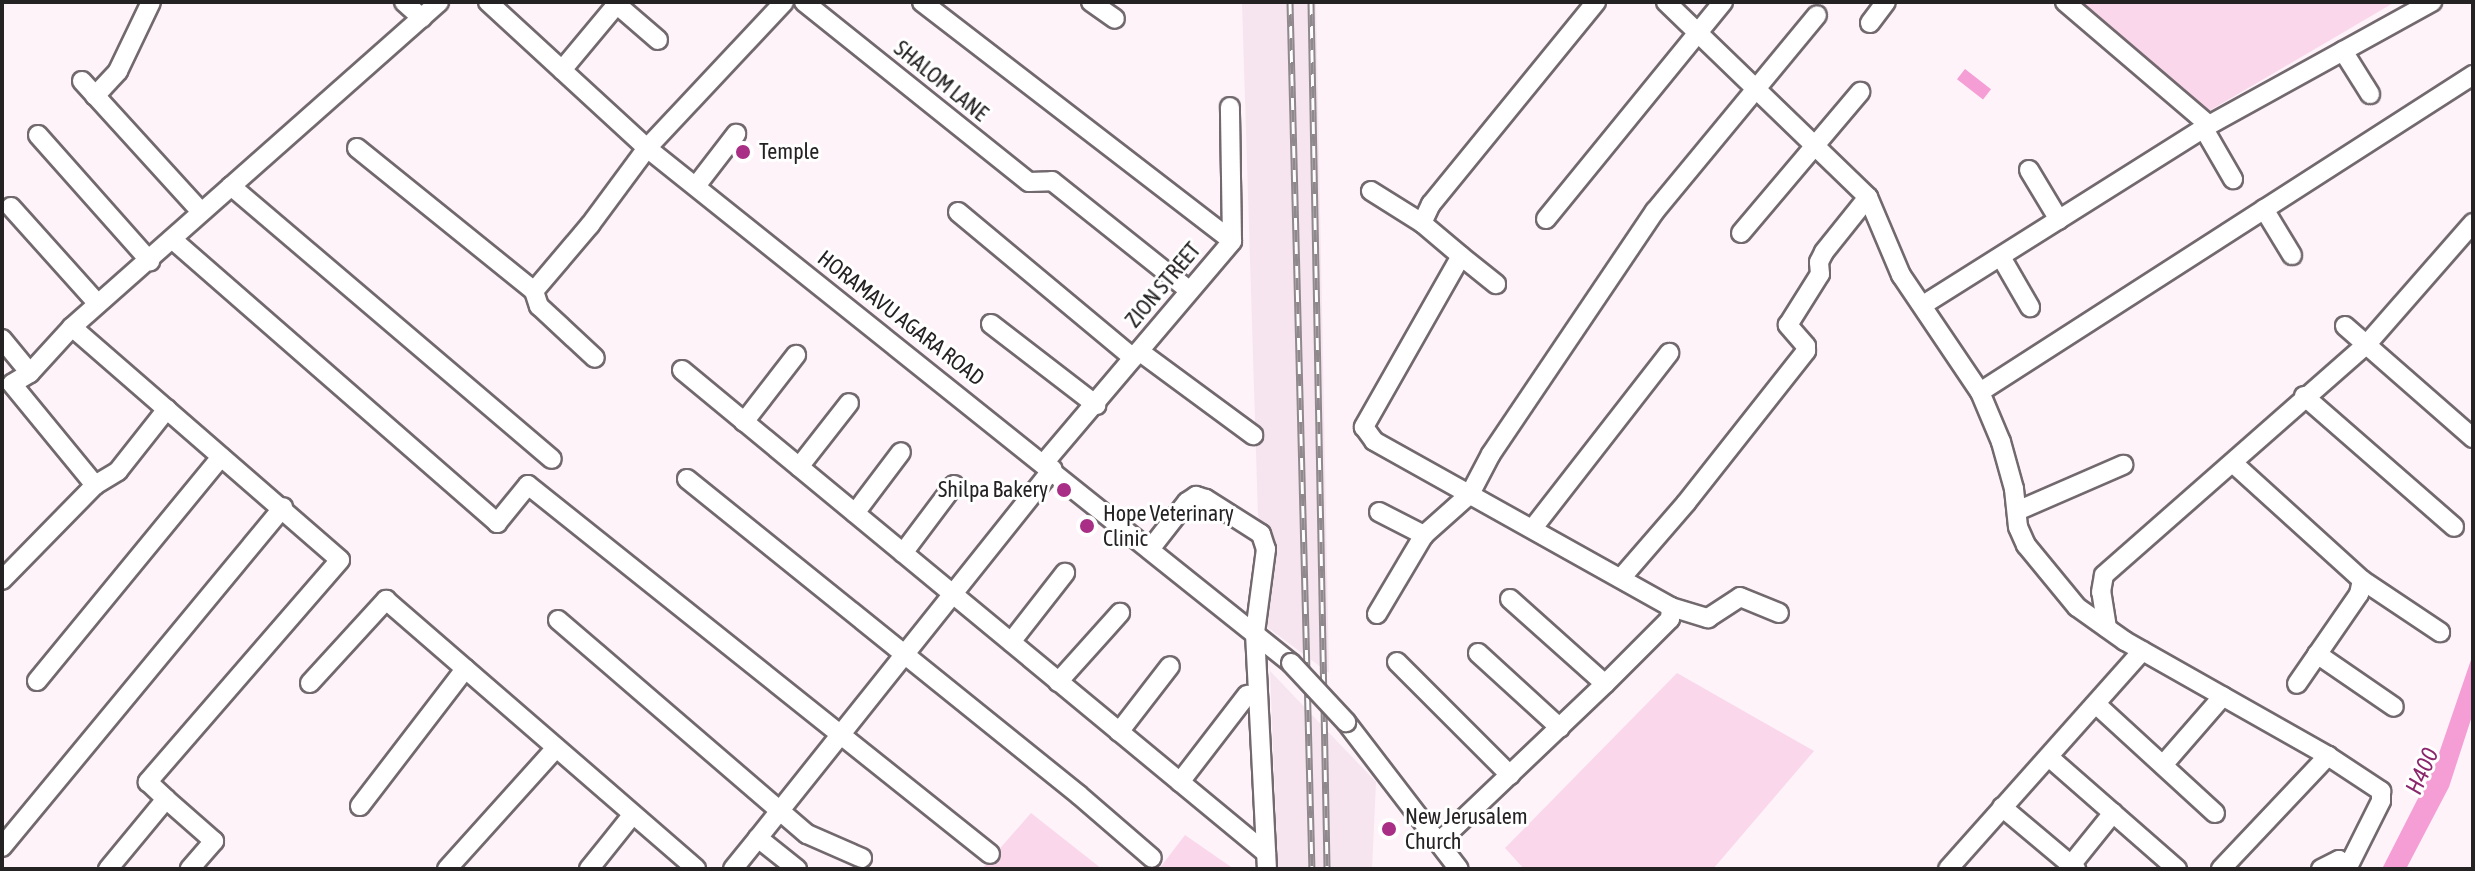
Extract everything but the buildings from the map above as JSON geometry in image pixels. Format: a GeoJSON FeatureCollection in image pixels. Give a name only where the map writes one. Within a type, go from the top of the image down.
{"type":"FeatureCollection","features":[{"type":"Feature","properties":{"kind":"street"},"geometry":{"type":"LineString","coordinates":[[95,96],[118,71],[151,2]]}},
{"type":"Feature","properties":{"kind":"street"},"geometry":{"type":"LineString","coordinates":[[404,2],[422,18]]}},
{"type":"Feature","properties":{"kind":"street"},"geometry":{"type":"LineString","coordinates":[[95,485],[12,384],[30,373],[72,327],[439,2]]}},
{"type":"Feature","properties":{"kind":"street","name":"HORAMAVU AGARA ROAD"},"geometry":{"type":"LineString","coordinates":[[488,2],[647,148],[1049,466],[1291,663],[1346,722],[1439,842]]}},
{"type":"Feature","properties":{"kind":"street"},"geometry":{"type":"LineString","coordinates":[[534,291],[590,225],[647,148],[784,2]]}},
{"type":"Feature","properties":{"kind":"street","name":"SHALOM LANE"},"geometry":{"type":"LineString","coordinates":[[804,2],[1029,182],[1052,181],[1190,291]]}},
{"type":"Feature","properties":{"kind":"street"},"geometry":{"type":"LineString","coordinates":[[922,2],[1232,241]]}},
{"type":"Feature","properties":{"kind":"street"},"geometry":{"type":"LineString","coordinates":[[1091,2],[1115,19]]}},
{"type":"Feature","properties":{"kind":"street"},"geometry":{"type":"LineString","coordinates":[[1422,223],[1431,204],[1596,2]]}},
{"type":"Feature","properties":{"kind":"street"},"geometry":{"type":"LineString","coordinates":[[1666,2],[1868,197],[1901,275],[1980,392],[2001,442],[2026,545],[2077,607],[2142,651],[2328,756],[2381,791],[2382,796],[2347,868],[2339,860],[2321,869]]}},
{"type":"Feature","properties":{"kind":"street"},"geometry":{"type":"LineString","coordinates":[[1546,219],[1723,2]]}},
{"type":"Feature","properties":{"kind":"street"},"geometry":{"type":"LineString","coordinates":[[1870,23],[1886,2]]}},
{"type":"Feature","properties":{"kind":"street"},"geometry":{"type":"LineString","coordinates":[[2065,2],[2206,127],[2233,179]]}},
{"type":"Feature","properties":{"kind":"street"},"geometry":{"type":"LineString","coordinates":[[1923,305],[2206,127],[2432,2]]}},
{"type":"Feature","properties":{"kind":"street"},"geometry":{"type":"LineString","coordinates":[[562,70],[616,3],[658,40]]}},
{"type":"Feature","properties":{"kind":"street"},"geometry":{"type":"LineString","coordinates":[[1377,614],[1424,535],[1470,494],[1491,454],[1655,211],[1817,15]]}},
{"type":"Feature","properties":{"kind":"street"},"geometry":{"type":"LineString","coordinates":[[2343,51],[2370,94]]}},
{"type":"Feature","properties":{"kind":"street"},"geometry":{"type":"LineString","coordinates":[[1980,392],[2473,75]]}},
{"type":"Feature","properties":{"kind":"street"},"geometry":{"type":"LineString","coordinates":[[82,81],[201,212]]}},
{"type":"Feature","properties":{"kind":"street"},"geometry":{"type":"LineString","coordinates":[[1741,233],[1813,143],[1860,92]]}},
{"type":"Feature","properties":{"kind":"street","name":"ZION STREET"},"geometry":{"type":"LineString","coordinates":[[733,869],[953,595],[1136,354],[1232,241],[1230,107]]}},
{"type":"Feature","properties":{"kind":"street"},"geometry":{"type":"LineString","coordinates":[[696,186],[736,134]]}},
{"type":"Feature","properties":{"kind":"street"},"geometry":{"type":"LineString","coordinates":[[38,135],[150,261]]}},
{"type":"Feature","properties":{"kind":"street"},"geometry":{"type":"LineString","coordinates":[[357,148],[534,291],[539,306],[595,358]]}},
{"type":"Feature","properties":{"kind":"street"},"geometry":{"type":"LineString","coordinates":[[2029,170],[2059,220]]}},
{"type":"Feature","properties":{"kind":"street"},"geometry":{"type":"LineString","coordinates":[[231,186],[552,459]]}},
{"type":"Feature","properties":{"kind":"street"},"geometry":{"type":"LineString","coordinates":[[1371,191],[1422,223],[1496,284]]}},
{"type":"Feature","properties":{"kind":"street"},"geometry":{"type":"LineString","coordinates":[[1622,577],[1686,503],[1806,351],[1806,346],[1788,325],[1820,274],[1819,262],[1824,252],[1868,197]]}},
{"type":"Feature","properties":{"kind":"street"},"geometry":{"type":"LineString","coordinates":[[11,207],[98,304]]}},
{"type":"Feature","properties":{"kind":"street"},"geometry":{"type":"LineString","coordinates":[[2264,209],[2292,255]]}},
{"type":"Feature","properties":{"kind":"street"},"geometry":{"type":"LineString","coordinates":[[958,212],[1136,354],[1253,435]]}},
{"type":"Feature","properties":{"kind":"street"},"geometry":{"type":"LineString","coordinates":[[2107,628],[2101,592],[2104,575],[2233,463],[2304,396],[2367,344],[2473,223]]}},
{"type":"Feature","properties":{"kind":"street"},"geometry":{"type":"LineString","coordinates":[[172,239],[497,523],[528,485],[990,854]]}},
{"type":"Feature","properties":{"kind":"street"},"geometry":{"type":"LineString","coordinates":[[1461,256],[1364,427],[1374,441],[1671,607],[1708,618],[1740,597],[1779,613]]}},
{"type":"Feature","properties":{"kind":"street"},"geometry":{"type":"LineString","coordinates":[[2001,257],[2030,307]]}},
{"type":"Feature","properties":{"kind":"street"},"geometry":{"type":"LineString","coordinates":[[991,324],[1096,405]]}},
{"type":"Feature","properties":{"kind":"street"},"geometry":{"type":"LineString","coordinates":[[2345,326],[2473,438]]}},
{"type":"Feature","properties":{"kind":"street"},"geometry":{"type":"LineString","coordinates":[[72,327],[283,507],[340,560],[148,782],[214,841],[190,869]]}},
{"type":"Feature","properties":{"kind":"street"},"geometry":{"type":"LineString","coordinates":[[2,339],[30,373]]}},
{"type":"Feature","properties":{"kind":"street"},"geometry":{"type":"LineString","coordinates":[[1533,528],[1669,353]]}},
{"type":"Feature","properties":{"kind":"street"},"geometry":{"type":"LineString","coordinates":[[744,422],[796,355]]}},
{"type":"Feature","properties":{"kind":"street"},"geometry":{"type":"LineString","coordinates":[[682,370],[1180,782],[1266,861]]}},
{"type":"Feature","properties":{"kind":"street"},"geometry":{"type":"LineString","coordinates":[[2304,396],[2454,527]]}},
{"type":"Feature","properties":{"kind":"street"},"geometry":{"type":"LineString","coordinates":[[799,467],[849,403]]}},
{"type":"Feature","properties":{"kind":"street"},"geometry":{"type":"LineString","coordinates":[[5,569],[95,485],[118,471],[167,409]]}},
{"type":"Feature","properties":{"kind":"street"},"geometry":{"type":"LineString","coordinates":[[855,513],[901,452]]}},
{"type":"Feature","properties":{"kind":"street"},"geometry":{"type":"LineString","coordinates":[[37,681],[221,457]]}},
{"type":"Feature","properties":{"kind":"street"},"geometry":{"type":"LineString","coordinates":[[2233,463],[2362,580],[2440,632]]}},
{"type":"Feature","properties":{"kind":"street"},"geometry":{"type":"LineString","coordinates":[[2017,511],[2123,465]]}},
{"type":"Feature","properties":{"kind":"street"},"geometry":{"type":"LineString","coordinates":[[687,479],[1152,858]]}},
{"type":"Feature","properties":{"kind":"street"},"geometry":{"type":"LineString","coordinates":[[903,553],[954,485]]}},
{"type":"Feature","properties":{"kind":"street"},"geometry":{"type":"LineString","coordinates":[[1151,548],[1187,502],[1196,496],[1251,525],[1261,534],[1266,549],[1255,633],[1266,861]]}},
{"type":"Feature","properties":{"kind":"street"},"geometry":{"type":"LineString","coordinates":[[2,847],[283,507]]}},
{"type":"Feature","properties":{"kind":"street"},"geometry":{"type":"LineString","coordinates":[[1379,512],[1424,535]]}},
{"type":"Feature","properties":{"kind":"street"},"geometry":{"type":"LineString","coordinates":[[1011,642],[1065,573]]}},
{"type":"Feature","properties":{"kind":"street"},"geometry":{"type":"LineString","coordinates":[[2297,684],[2359,594],[2362,580]]}},
{"type":"Feature","properties":{"kind":"street"},"geometry":{"type":"LineString","coordinates":[[1510,599],[1605,684]]}},
{"type":"Feature","properties":{"kind":"street"},"geometry":{"type":"LineString","coordinates":[[310,683],[386,600],[696,869]]}},
{"type":"Feature","properties":{"kind":"street"},"geometry":{"type":"LineString","coordinates":[[1459,869],[1439,842],[1670,619],[1671,607]]}},
{"type":"Feature","properties":{"kind":"street"},"geometry":{"type":"LineString","coordinates":[[1058,682],[1120,613]]}},
{"type":"Feature","properties":{"kind":"street"},"geometry":{"type":"LineString","coordinates":[[558,620],[807,834],[862,858]]}},
{"type":"Feature","properties":{"kind":"street"},"geometry":{"type":"LineString","coordinates":[[1948,869],[2050,758],[2142,651]]}},
{"type":"Feature","properties":{"kind":"street"},"geometry":{"type":"LineString","coordinates":[[1478,653],[1560,728]]}},
{"type":"Feature","properties":{"kind":"street"},"geometry":{"type":"LineString","coordinates":[[2317,654],[2394,707]]}},
{"type":"Feature","properties":{"kind":"street"},"geometry":{"type":"LineString","coordinates":[[1397,662],[1510,775]]}},
{"type":"Feature","properties":{"kind":"street"},"geometry":{"type":"LineString","coordinates":[[1119,732],[1170,666]]}},
{"type":"Feature","properties":{"kind":"street"},"geometry":{"type":"LineString","coordinates":[[360,806],[465,669]]}},
{"type":"Feature","properties":{"kind":"street"},"geometry":{"type":"LineString","coordinates":[[1180,782],[1247,695]]}},
{"type":"Feature","properties":{"kind":"street"},"geometry":{"type":"LineString","coordinates":[[2163,765],[2223,696]]}},
{"type":"Feature","properties":{"kind":"street"},"geometry":{"type":"LineString","coordinates":[[2097,705],[2215,813]]}},
{"type":"Feature","properties":{"kind":"street"},"geometry":{"type":"LineString","coordinates":[[447,869],[556,748]]}},
{"type":"Feature","properties":{"kind":"street"},"geometry":{"type":"LineString","coordinates":[[2221,869],[2328,756]]}},
{"type":"Feature","properties":{"kind":"street"},"geometry":{"type":"LineString","coordinates":[[2050,758],[2177,869]]}},
{"type":"Feature","properties":{"kind":"street"},"geometry":{"type":"LineString","coordinates":[[108,869],[166,799]]}},
{"type":"Feature","properties":{"kind":"street"},"geometry":{"type":"LineString","coordinates":[[2002,807],[2073,867],[2113,813]]}},
{"type":"Feature","properties":{"kind":"street"},"geometry":{"type":"LineString","coordinates":[[589,869],[633,814]]}},
{"type":"Feature","properties":{"kind":"street"},"geometry":{"type":"LineString","coordinates":[[758,838],[792,864],[807,834]]}},
{"type":"Feature","properties":{"kind":"shaded area"},"geometry":{"type":"Polygon","coordinates":[[[1242,2],[1316,2],[1329,673],[1263,624],[1271,550],[1258,515],[1242,2]]]}},
{"type":"Feature","properties":{"kind":"shaded area"},"geometry":{"type":"Polygon","coordinates":[[[2079,2],[2395,2],[2209,111],[2079,2]]]}},
{"type":"Feature","properties":{"kind":"shaded area"},"geometry":{"type":"Polygon","coordinates":[[[1965,69],[1991,89],[1983,100],[1957,79],[1965,69]]]}},
{"type":"Feature","properties":{"kind":"shaded area"},"geometry":{"type":"Polygon","coordinates":[[[2473,654],[2473,713],[2449,787],[2406,869],[2382,869],[2435,765],[2473,654]]]}},
{"type":"Feature","properties":{"kind":"shaded area"},"geometry":{"type":"Polygon","coordinates":[[[1270,671],[1376,782],[1372,869],[1278,869],[1270,671]]]}},
{"type":"Feature","properties":{"kind":"shaded area"},"geometry":{"type":"Polygon","coordinates":[[[1677,673],[1814,751],[1713,869],[1524,869],[1505,848],[1677,673]]]}},
{"type":"Feature","properties":{"kind":"shaded area"},"geometry":{"type":"Polygon","coordinates":[[[1031,813],[1102,869],[982,869],[1031,813]]]}},
{"type":"Feature","properties":{"kind":"shaded area"},"geometry":{"type":"Polygon","coordinates":[[[1185,835],[1234,869],[1159,869],[1185,835]]]}},
{"type":"Feature","properties":{"kind":"railway"},"geometry":{"type":"LineString","coordinates":[[1290,2],[1312,869]]}},
{"type":"Feature","properties":{"kind":"railway"},"geometry":{"type":"LineString","coordinates":[[1311,2],[1327,869]]}},
{"type":"Feature","properties":{"kind":"place","name":"Temple"},"geometry":{"type":"Point","coordinates":[743,152]}},
{"type":"Feature","properties":{"kind":"place","name":"Shilpa Bakery"},"geometry":{"type":"Point","coordinates":[1064,490]}},
{"type":"Feature","properties":{"kind":"place","name":"Hope Veterinary Clinic"},"geometry":{"type":"Point","coordinates":[1087,526]}},
{"type":"Feature","properties":{"kind":"place","name":"New Jerusalem Church"},"geometry":{"type":"Point","coordinates":[1389,829]}},
{"type":"Feature","properties":{"kind":"water label","name":"H400"},"geometry":{"type":"Point","coordinates":[2422,771]}}]}
